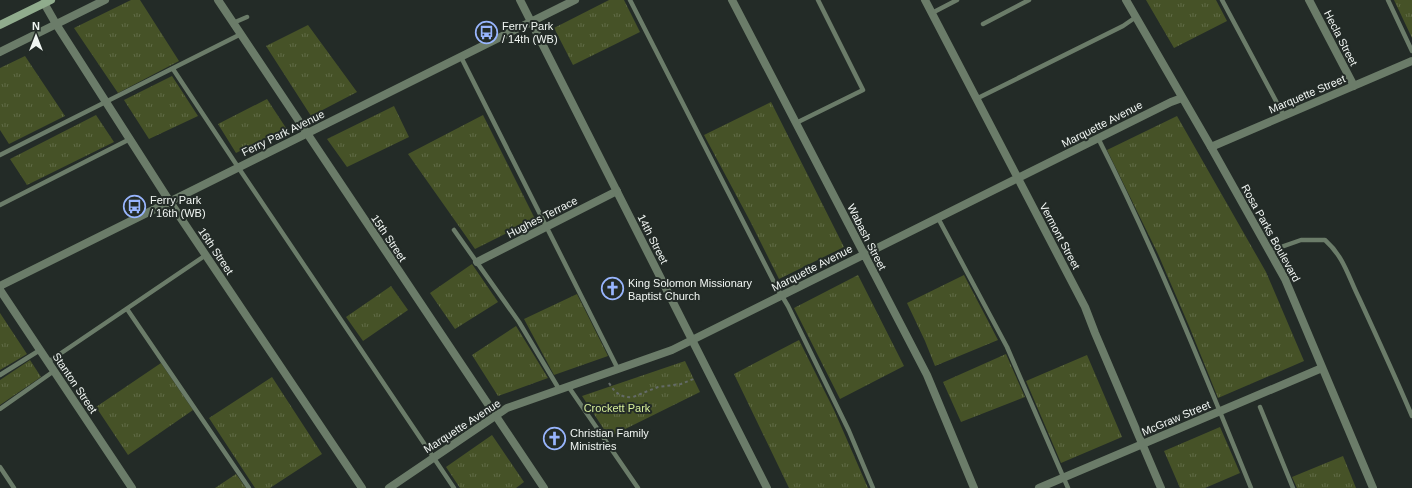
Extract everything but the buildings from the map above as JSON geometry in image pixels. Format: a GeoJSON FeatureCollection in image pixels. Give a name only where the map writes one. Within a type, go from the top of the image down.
{"type":"FeatureCollection","features":[{"type":"Feature","properties":{"kind":"main road"},"geometry":{"type":"LineString","coordinates":[[0,25],[48,2]]}},
{"type":"Feature","properties":{"kind":"street"},"geometry":{"type":"LineString","coordinates":[[0,52],[105,0]]}},
{"type":"Feature","properties":{"kind":"street","name":"15th Street"},"geometry":{"type":"LineString","coordinates":[[218,0],[306,134],[544,488]]}},
{"type":"Feature","properties":{"kind":"street","name":"14th Street"},"geometry":{"type":"LineString","coordinates":[[520,0],[767,488]]}},
{"type":"Feature","properties":{"kind":"street","name":"Ferry Park Avenue"},"geometry":{"type":"LineString","coordinates":[[0,286],[575,0]]}},
{"type":"Feature","properties":{"kind":"street","name":"Wabash Street"},"geometry":{"type":"LineString","coordinates":[[732,0],[927,375],[974,488]]}},
{"type":"Feature","properties":{"kind":"street","name":"Vermont Street"},"geometry":{"type":"LineString","coordinates":[[925,0],[1085,307],[1161,488]]}},
{"type":"Feature","properties":{"kind":"street","name":"Rosa Parks Boulevard"},"geometry":{"type":"LineString","coordinates":[[1126,0],[1211,146],[1285,279],[1373,488]]}},
{"type":"Feature","properties":{"kind":"street","name":"Hecla Street"},"geometry":{"type":"LineString","coordinates":[[1309,0],[1354,86]]}},
{"type":"Feature","properties":{"kind":"street","name":"16th Street"},"geometry":{"type":"LineString","coordinates":[[48,2],[56,24],[170,202],[362,488]]}},
{"type":"Feature","properties":{"kind":"street","name":"Marquette Street"},"geometry":{"type":"LineString","coordinates":[[1211,146],[1412,61]]}},
{"type":"Feature","properties":{"kind":"street","name":"Marquette Avenue"},"geometry":{"type":"LineString","coordinates":[[389,488],[507,408],[672,350],[1017,178],[1182,98]]}},
{"type":"Feature","properties":{"kind":"street","name":"Hughes Terrace"},"geometry":{"type":"LineString","coordinates":[[477,262],[617,191]]}},
{"type":"Feature","properties":{"kind":"street","name":"Stanton Street"},"geometry":{"type":"LineString","coordinates":[[0,290],[132,488]]}},
{"type":"Feature","properties":{"kind":"street","name":"McGraw Street"},"geometry":{"type":"LineString","coordinates":[[1040,488],[1322,368]]}},
{"type":"Feature","properties":{"kind":"lane"},"geometry":{"type":"LineString","coordinates":[[630,0],[781,296],[788,306],[849,431],[873,488]]}},
{"type":"Feature","properties":{"kind":"lane"},"geometry":{"type":"LineString","coordinates":[[796,123],[863,90],[818,0]]}},
{"type":"Feature","properties":{"kind":"lane"},"geometry":{"type":"LineString","coordinates":[[932,13],[957,0]]}},
{"type":"Feature","properties":{"kind":"lane"},"geometry":{"type":"LineString","coordinates":[[983,24],[1029,0]]}},
{"type":"Feature","properties":{"kind":"lane"},"geometry":{"type":"LineString","coordinates":[[1222,0],[1284,116]]}},
{"type":"Feature","properties":{"kind":"lane"},"geometry":{"type":"LineString","coordinates":[[1388,0],[1412,51]]}},
{"type":"Feature","properties":{"kind":"lane"},"geometry":{"type":"LineString","coordinates":[[233,23],[246,17]]}},
{"type":"Feature","properties":{"kind":"lane"},"geometry":{"type":"LineString","coordinates":[[976,99],[1123,26],[1136,17]]}},
{"type":"Feature","properties":{"kind":"lane"},"geometry":{"type":"LineString","coordinates":[[0,155],[241,34]]}},
{"type":"Feature","properties":{"kind":"lane"},"geometry":{"type":"LineString","coordinates":[[461,57],[618,368]]}},
{"type":"Feature","properties":{"kind":"lane"},"geometry":{"type":"LineString","coordinates":[[173,68],[454,488]]}},
{"type":"Feature","properties":{"kind":"lane"},"geometry":{"type":"LineString","coordinates":[[1098,138],[1165,279],[1251,488]]}},
{"type":"Feature","properties":{"kind":"lane"},"geometry":{"type":"LineString","coordinates":[[0,205],[130,139]]}},
{"type":"Feature","properties":{"kind":"lane"},"geometry":{"type":"LineString","coordinates":[[938,218],[1007,347],[1068,488]]}},
{"type":"Feature","properties":{"kind":"lane"},"geometry":{"type":"LineString","coordinates":[[454,230],[519,322],[559,389]]}},
{"type":"Feature","properties":{"kind":"lane"},"geometry":{"type":"LineString","coordinates":[[1270,252],[1301,240],[1325,240],[1335,249],[1348,271],[1354,289],[1376,334],[1412,416]]}},
{"type":"Feature","properties":{"kind":"lane"},"geometry":{"type":"LineString","coordinates":[[48,362],[206,255]]}},
{"type":"Feature","properties":{"kind":"lane"},"geometry":{"type":"LineString","coordinates":[[127,309],[250,488]]}},
{"type":"Feature","properties":{"kind":"lane"},"geometry":{"type":"LineString","coordinates":[[0,375],[40,350]]}},
{"type":"Feature","properties":{"kind":"lane"},"geometry":{"type":"LineString","coordinates":[[0,409],[54,371]]}},
{"type":"Feature","properties":{"kind":"lane"},"geometry":{"type":"LineString","coordinates":[[568,386],[638,488]]}},
{"type":"Feature","properties":{"kind":"lane"},"geometry":{"type":"LineString","coordinates":[[1260,406],[1292,488]]}},
{"type":"Feature","properties":{"kind":"lane"},"geometry":{"type":"LineString","coordinates":[[0,466],[14,488]]}},
{"type":"Feature","properties":{"kind":"path"},"geometry":{"type":"LineString","coordinates":[[609,383],[616,393],[620,396],[628,398],[658,387],[681,384],[696,378]]}},
{"type":"Feature","properties":{"kind":"green space"},"geometry":{"type":"Polygon","coordinates":[[[131,0],[140,0],[179,61],[118,93],[74,28],[131,0]]]}},
{"type":"Feature","properties":{"kind":"green space"},"geometry":{"type":"Polygon","coordinates":[[[609,0],[624,0],[640,32],[573,65],[554,28],[609,0]]]}},
{"type":"Feature","properties":{"kind":"green space"},"geometry":{"type":"Polygon","coordinates":[[[1146,0],[1216,0],[1227,21],[1174,48],[1146,0]]]}},
{"type":"Feature","properties":{"kind":"green space"},"geometry":{"type":"Polygon","coordinates":[[[1394,0],[1412,0],[1412,38],[1394,0]]]}},
{"type":"Feature","properties":{"kind":"green space"},"geometry":{"type":"Polygon","coordinates":[[[308,25],[357,92],[311,116],[266,46],[308,25]]]}},
{"type":"Feature","properties":{"kind":"green space"},"geometry":{"type":"Polygon","coordinates":[[[25,56],[65,116],[9,144],[0,130],[0,68],[25,56]]]}},
{"type":"Feature","properties":{"kind":"green space"},"geometry":{"type":"Polygon","coordinates":[[[172,76],[198,116],[149,139],[124,100],[172,76]]]}},
{"type":"Feature","properties":{"kind":"green space"},"geometry":{"type":"Polygon","coordinates":[[[267,99],[286,128],[236,153],[218,124],[267,99]]]}},
{"type":"Feature","properties":{"kind":"green space"},"geometry":{"type":"Polygon","coordinates":[[[771,102],[844,247],[779,279],[704,135],[771,102]]]}},
{"type":"Feature","properties":{"kind":"green space"},"geometry":{"type":"Polygon","coordinates":[[[394,106],[409,137],[347,167],[327,139],[394,106]]]}},
{"type":"Feature","properties":{"kind":"green space"},"geometry":{"type":"Polygon","coordinates":[[[96,115],[114,142],[27,185],[10,159],[96,115]]]}},
{"type":"Feature","properties":{"kind":"green space"},"geometry":{"type":"Polygon","coordinates":[[[483,115],[535,219],[475,249],[408,154],[483,115]]]}},
{"type":"Feature","properties":{"kind":"green space"},"geometry":{"type":"Polygon","coordinates":[[[1177,116],[1266,272],[1304,361],[1218,398],[1158,254],[1107,150],[1177,116]]]}},
{"type":"Feature","properties":{"kind":"green space"},"geometry":{"type":"Polygon","coordinates":[[[472,264],[498,302],[455,329],[430,293],[472,264]]]}},
{"type":"Feature","properties":{"kind":"green space"},"geometry":{"type":"Polygon","coordinates":[[[858,275],[904,366],[840,399],[794,308],[858,275]]]}},
{"type":"Feature","properties":{"kind":"green space"},"geometry":{"type":"Polygon","coordinates":[[[964,275],[998,340],[935,366],[907,303],[964,275]]]}},
{"type":"Feature","properties":{"kind":"green space"},"geometry":{"type":"Polygon","coordinates":[[[391,286],[408,310],[363,341],[346,317],[391,286]]]}},
{"type":"Feature","properties":{"kind":"green space"},"geometry":{"type":"Polygon","coordinates":[[[577,294],[608,356],[554,375],[524,319],[577,294]]]}},
{"type":"Feature","properties":{"kind":"green space"},"geometry":{"type":"Polygon","coordinates":[[[0,313],[27,354],[0,370],[0,313]]]}},
{"type":"Feature","properties":{"kind":"green space"},"geometry":{"type":"Polygon","coordinates":[[[516,326],[548,378],[498,396],[472,355],[516,326]]]}},
{"type":"Feature","properties":{"kind":"green space"},"geometry":{"type":"Polygon","coordinates":[[[799,340],[834,410],[868,488],[789,488],[734,374],[799,340]]]}},
{"type":"Feature","properties":{"kind":"green space"},"geometry":{"type":"Polygon","coordinates":[[[1006,354],[1025,397],[961,422],[943,382],[1006,354]]]}},
{"type":"Feature","properties":{"kind":"green space"},"geometry":{"type":"Polygon","coordinates":[[[1087,355],[1122,437],[1061,463],[1026,381],[1087,355]]]}},
{"type":"Feature","properties":{"kind":"green space"},"geometry":{"type":"Polygon","coordinates":[[[30,360],[41,377],[0,405],[0,380],[30,360]]]}},
{"type":"Feature","properties":{"kind":"green space","name":"Crockett Park"},"geometry":{"type":"Polygon","coordinates":[[[685,361],[700,392],[609,437],[582,396],[685,361]]]}},
{"type":"Feature","properties":{"kind":"green space"},"geometry":{"type":"Polygon","coordinates":[[[161,363],[193,410],[128,455],[96,407],[161,363]]]}},
{"type":"Feature","properties":{"kind":"green space"},"geometry":{"type":"Polygon","coordinates":[[[272,377],[322,454],[270,488],[255,488],[209,418],[272,377]]]}},
{"type":"Feature","properties":{"kind":"green space"},"geometry":{"type":"Polygon","coordinates":[[[1220,427],[1240,473],[1205,488],[1180,488],[1164,451],[1220,427]]]}},
{"type":"Feature","properties":{"kind":"green space"},"geometry":{"type":"Polygon","coordinates":[[[492,435],[524,482],[516,488],[460,488],[446,467],[492,435]]]}},
{"type":"Feature","properties":{"kind":"green space"},"geometry":{"type":"Polygon","coordinates":[[[1343,456],[1356,488],[1297,488],[1292,477],[1343,456]]]}},
{"type":"Feature","properties":{"kind":"green space"},"geometry":{"type":"Polygon","coordinates":[[[236,474],[246,488],[215,488],[236,474]]]}},
{"type":"Feature","properties":{"kind":"place","name":"Ferry Park / 14th (WB)"},"geometry":{"type":"Point","coordinates":[486,32]}},
{"type":"Feature","properties":{"kind":"place","name":"Ferry Park / 16th (WB)"},"geometry":{"type":"Point","coordinates":[135,206]}},
{"type":"Feature","properties":{"kind":"place","name":"King Solomon Missionary Baptist Church"},"geometry":{"type":"Point","coordinates":[612,289]}},
{"type":"Feature","properties":{"kind":"place","name":"Christian Family Ministries"},"geometry":{"type":"Point","coordinates":[555,439]}}]}
